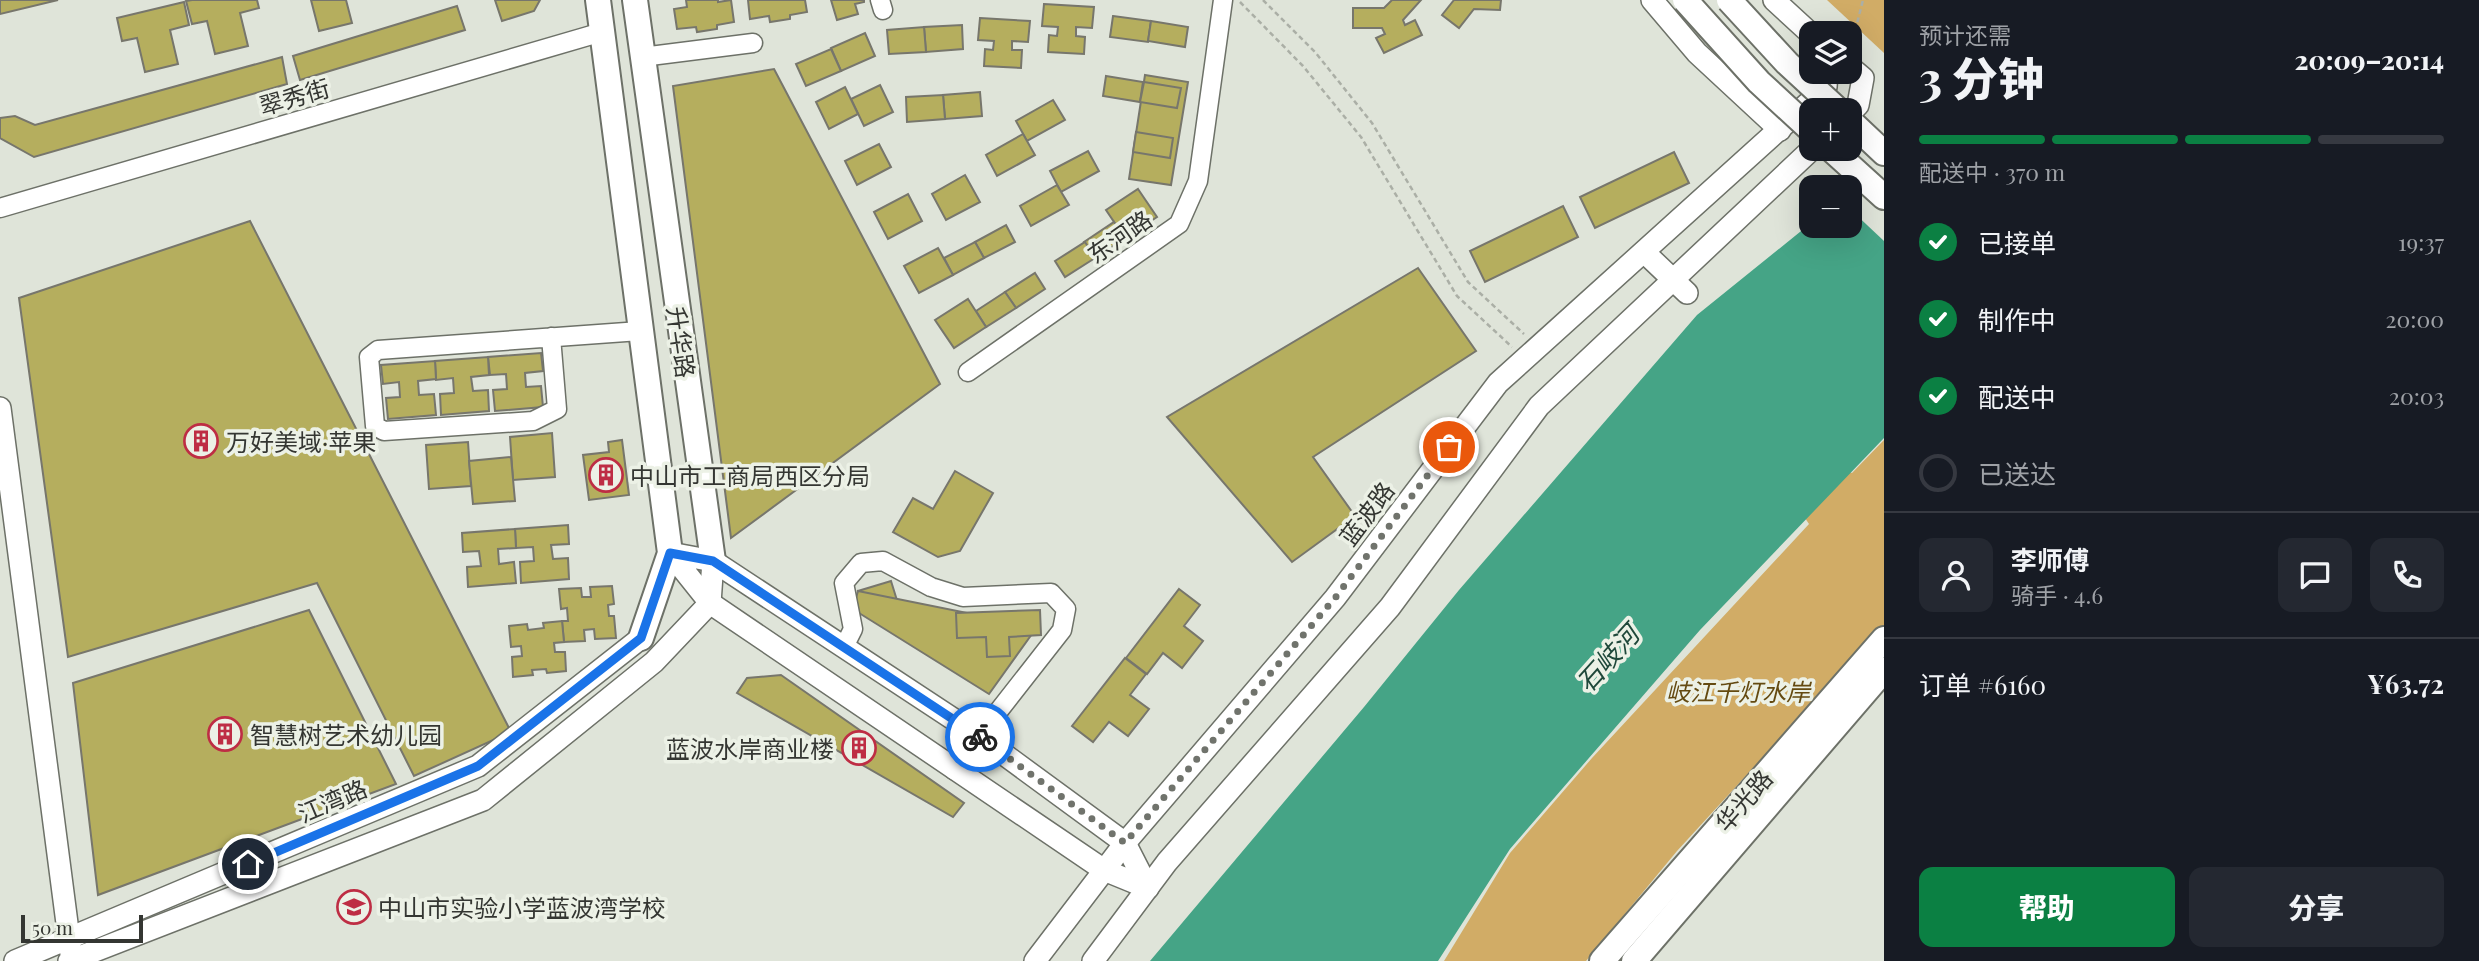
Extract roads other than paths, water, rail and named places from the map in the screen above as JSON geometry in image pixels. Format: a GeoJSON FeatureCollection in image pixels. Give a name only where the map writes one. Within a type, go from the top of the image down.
{"type":"FeatureCollection","features":[{"type":"Feature","properties":{"kind":"main road","name":"升华路"},"geometry":{"type":"LineString","coordinates":[[598,0],[670,553],[641,638]]}},
{"type":"Feature","properties":{"kind":"main road","name":"升华路"},"geometry":{"type":"LineString","coordinates":[[635,0],[713,561]]}},
{"type":"Feature","properties":{"kind":"main road"},"geometry":{"type":"LineString","coordinates":[[1685,0],[1759,82],[1799,119]]}},
{"type":"Feature","properties":{"kind":"main road"},"geometry":{"type":"LineString","coordinates":[[1729,0],[1787,63],[1825,98]]}},
{"type":"Feature","properties":{"kind":"main road"},"geometry":{"type":"LineString","coordinates":[[1862,132],[1884,153]]}},
{"type":"Feature","properties":{"kind":"main road"},"geometry":{"type":"LineString","coordinates":[[1844,161],[1884,197]]}},
{"type":"Feature","properties":{"kind":"main road","name":"华光路"},"geometry":{"type":"LineString","coordinates":[[1602,961],[1884,639]]}},
{"type":"Feature","properties":{"kind":"main road","name":"华光路"},"geometry":{"type":"LineString","coordinates":[[1634,961],[1884,670]]}},
{"type":"Feature","properties":{"kind":"street","name":"东河路"},"geometry":{"type":"LineString","coordinates":[[968,372],[1179,224],[1198,181],[1223,0]]}},
{"type":"Feature","properties":{"kind":"street"},"geometry":{"type":"LineString","coordinates":[[1652,0],[1697,53],[1780,130]]}},
{"type":"Feature","properties":{"kind":"street"},"geometry":{"type":"LineString","coordinates":[[1774,0],[1799,23]]}},
{"type":"Feature","properties":{"kind":"street","name":"翠秀街"},"geometry":{"type":"LineString","coordinates":[[0,208],[602,32]]}},
{"type":"Feature","properties":{"kind":"street"},"geometry":{"type":"LineString","coordinates":[[642,57],[754,43]]}},
{"type":"Feature","properties":{"kind":"street","name":"蓝波路"},"geometry":{"type":"LineString","coordinates":[[1035,961],[1125,843],[1335,598],[1498,383],[1780,130],[1826,84]]}},
{"type":"Feature","properties":{"kind":"street"},"geometry":{"type":"LineString","coordinates":[[1093,961],[1167,862],[1390,607],[1539,406],[1680,287],[1801,161]]}},
{"type":"Feature","properties":{"kind":"street"},"geometry":{"type":"LineString","coordinates":[[1644,252],[1680,287]]}},
{"type":"Feature","properties":{"kind":"street"},"geometry":{"type":"LineString","coordinates":[[551,337],[557,409],[544,417],[533,421],[384,431],[375,426],[369,357],[378,350],[551,337],[640,331]]}},
{"type":"Feature","properties":{"kind":"street"},"geometry":{"type":"LineString","coordinates":[[0,408],[70,954]]}},
{"type":"Feature","properties":{"kind":"street"},"geometry":{"type":"LineString","coordinates":[[670,553],[713,561],[979,736],[1125,843],[1148,888]]}},
{"type":"Feature","properties":{"kind":"street"},"geometry":{"type":"LineString","coordinates":[[670,553],[710,603],[1104,870],[1148,888]]}},
{"type":"Feature","properties":{"kind":"street","name":"升华路"},"geometry":{"type":"LineString","coordinates":[[710,603],[713,561]]}},
{"type":"Feature","properties":{"kind":"street"},"geometry":{"type":"LineString","coordinates":[[826,681],[853,629],[844,583],[860,563],[883,561],[931,587],[963,597],[1051,593],[1066,609],[1062,630],[955,769]]}},
{"type":"Feature","properties":{"kind":"street","name":"江湾路"},"geometry":{"type":"LineString","coordinates":[[15,961],[70,954],[483,800],[654,662],[710,603]]}},
{"type":"Feature","properties":{"kind":"street","name":"江湾路"},"geometry":{"type":"LineString","coordinates":[[70,954],[478,766],[641,638]]}},
{"type":"Feature","properties":{"kind":"water","name":"石岐河"},"geometry":{"type":"Polygon","coordinates":[[[1884,155],[1884,438],[1700,630],[1510,849],[1438,961],[1150,961],[1459,590],[1697,315],[1799,233],[1799,238],[1862,238],[1862,176],[1884,155]]]}},
{"type":"Feature","properties":{"kind":"place","name":"万好美域·苹果"},"geometry":{"type":"Point","coordinates":[201,441]}},
{"type":"Feature","properties":{"kind":"place","name":"中山市工商局西区分局"},"geometry":{"type":"Point","coordinates":[606,475]}},
{"type":"Feature","properties":{"kind":"place","name":"智慧树艺术幼儿园"},"geometry":{"type":"Point","coordinates":[225,734]}},
{"type":"Feature","properties":{"kind":"place","name":"蓝波水岸商业楼"},"geometry":{"type":"Point","coordinates":[859,748]}},
{"type":"Feature","properties":{"kind":"place","name":"中山市实验小学蓝波湾学校"},"geometry":{"type":"Point","coordinates":[354,907]}},
{"type":"Feature","properties":{"kind":"park label","name":"岐江千灯水岸"},"geometry":{"type":"Point","coordinates":[1738,691]}}]}
